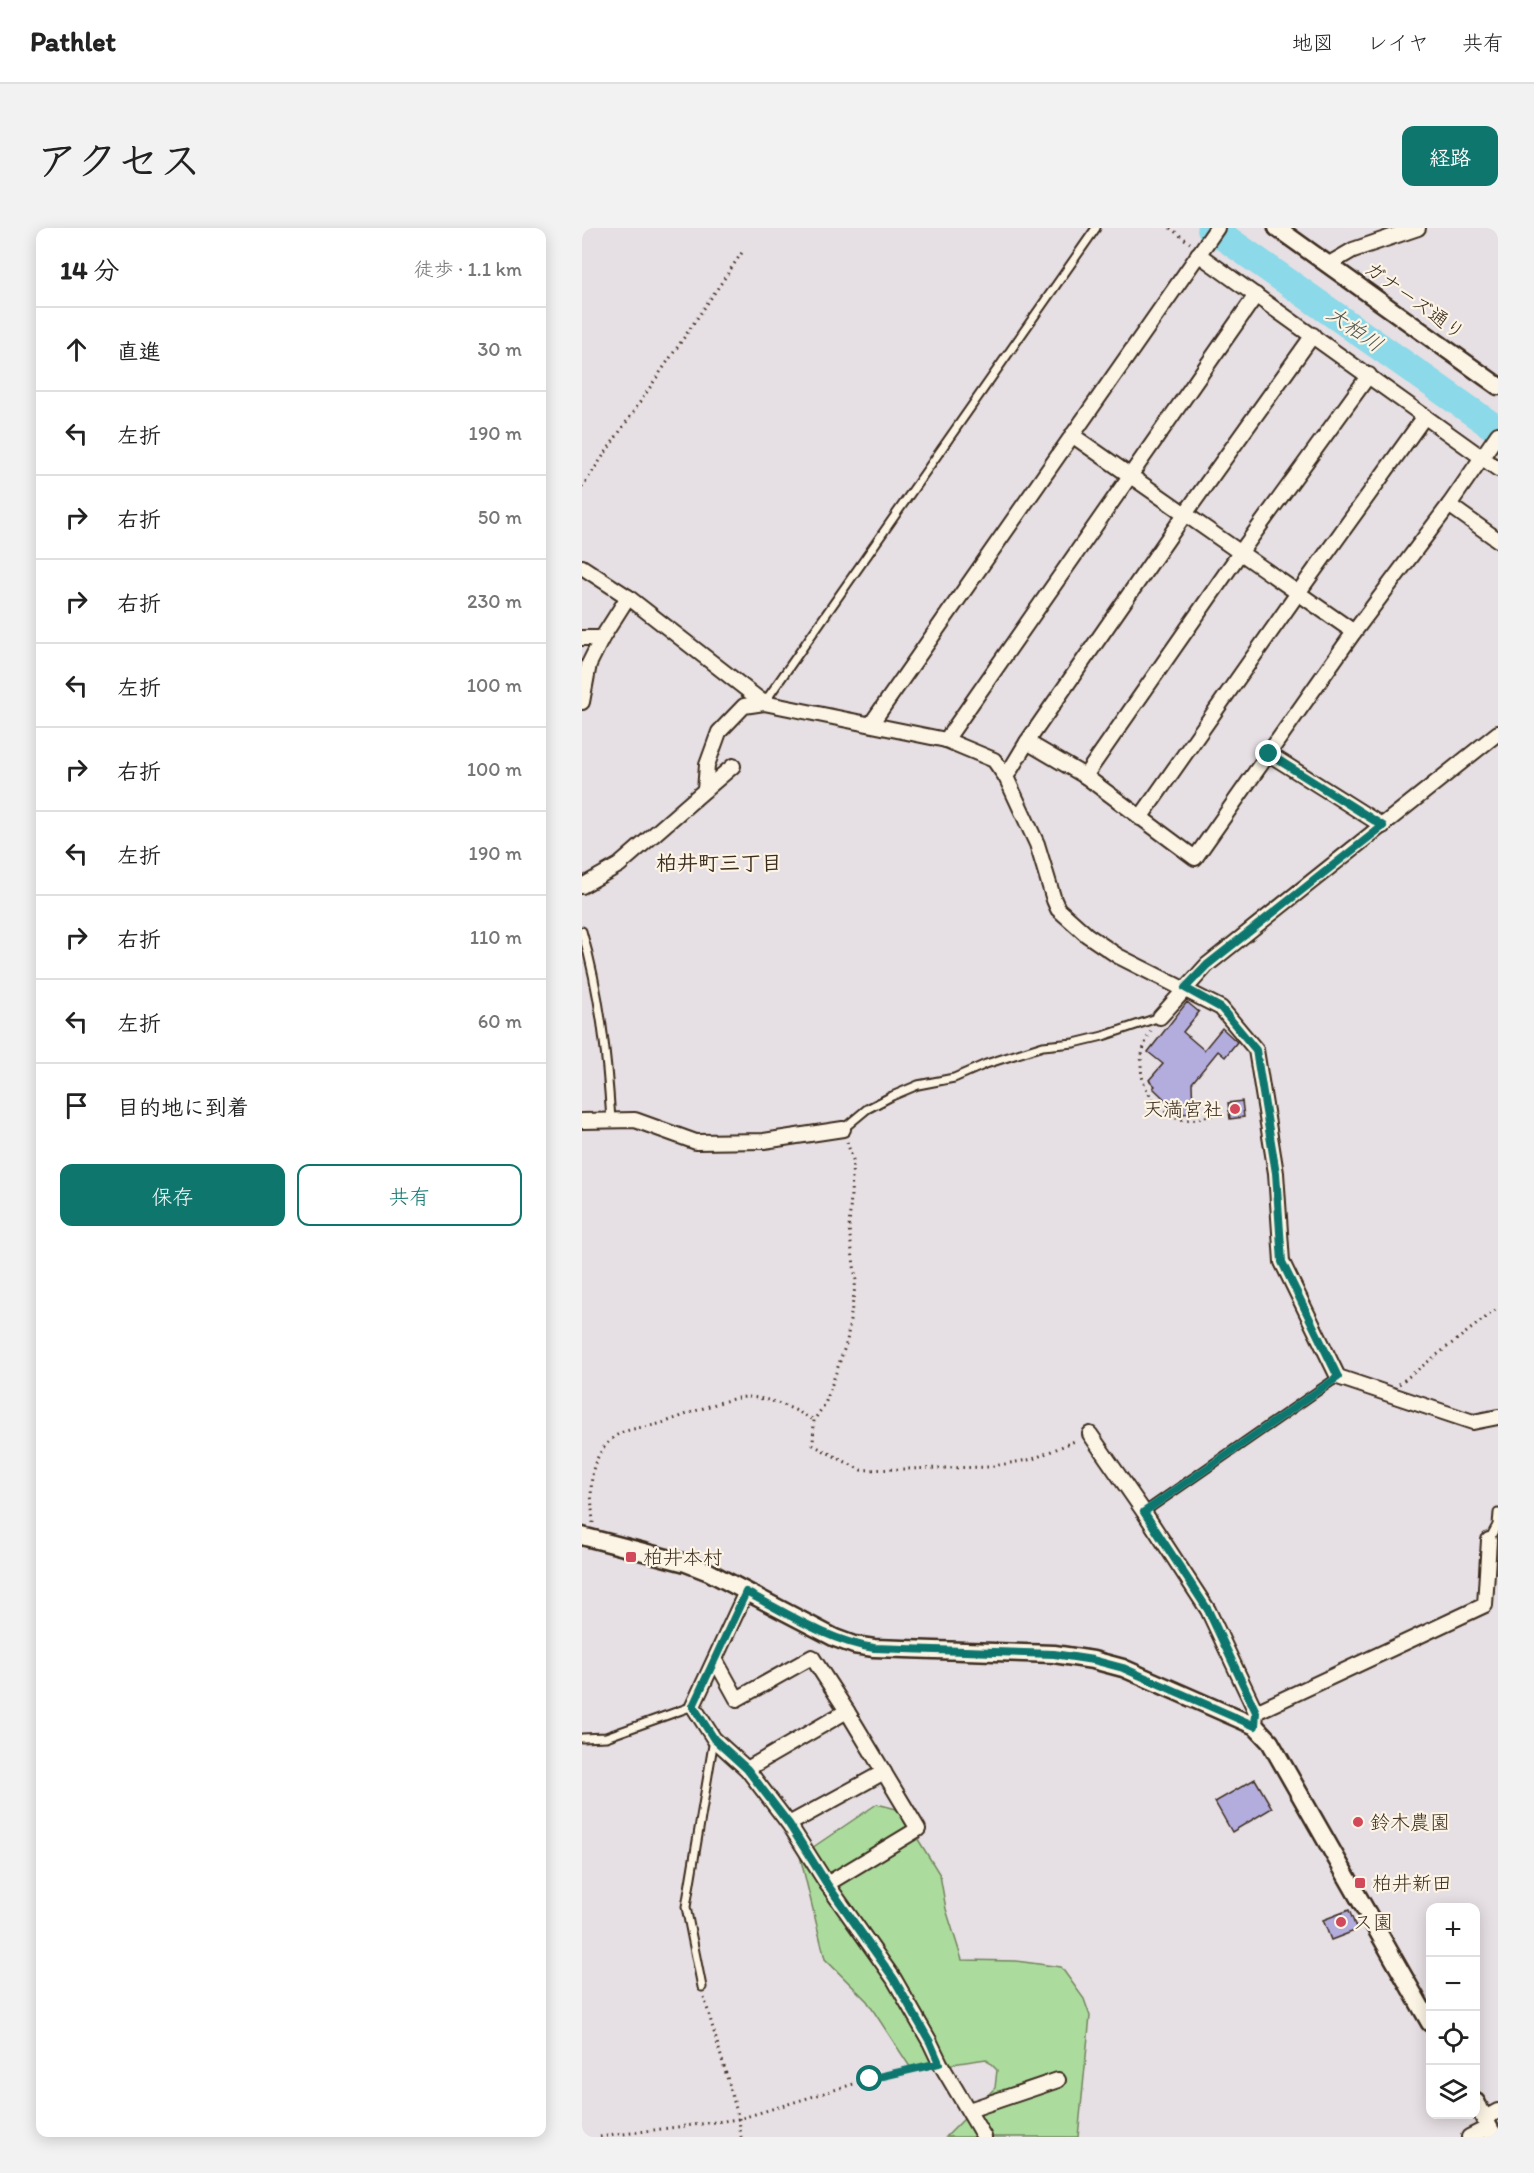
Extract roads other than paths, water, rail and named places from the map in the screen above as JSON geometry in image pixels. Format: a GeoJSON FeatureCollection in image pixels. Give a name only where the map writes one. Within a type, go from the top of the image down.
{"type":"FeatureCollection","features":[{"type":"Feature","properties":{"kind":"street"},"geometry":{"type":"LineString","coordinates":[[871,724],[1217,228]]}},
{"type":"Feature","properties":{"kind":"street","name":"ガナーズ通り"},"geometry":{"type":"LineString","coordinates":[[1277,228],[1498,386]]}},
{"type":"Feature","properties":{"kind":"street"},"geometry":{"type":"LineString","coordinates":[[1329,264],[1353,250],[1418,228]]}},
{"type":"Feature","properties":{"kind":"street"},"geometry":{"type":"LineString","coordinates":[[1201,250],[1256,295],[1425,416],[1486,452],[1498,469]]}},
{"type":"Feature","properties":{"kind":"street"},"geometry":{"type":"LineString","coordinates":[[946,740],[1256,295]]}},
{"type":"Feature","properties":{"kind":"street"},"geometry":{"type":"LineString","coordinates":[[1006,777],[1027,742],[1312,335]]}},
{"type":"Feature","properties":{"kind":"street"},"geometry":{"type":"LineString","coordinates":[[1085,776],[1240,553],[1369,375]]}},
{"type":"Feature","properties":{"kind":"street"},"geometry":{"type":"LineString","coordinates":[[1140,818],[1425,416]]}},
{"type":"Feature","properties":{"kind":"street"},"geometry":{"type":"LineString","coordinates":[[1027,742],[1085,776],[1195,858],[1354,632],[1449,506],[1498,434]]}},
{"type":"Feature","properties":{"kind":"street"},"geometry":{"type":"LineString","coordinates":[[1072,435],[1354,632]]}},
{"type":"Feature","properties":{"kind":"street"},"geometry":{"type":"LineString","coordinates":[[1449,506],[1498,540]]}},
{"type":"Feature","properties":{"kind":"street"},"geometry":{"type":"LineString","coordinates":[[582,567],[628,597],[764,704]]}},
{"type":"Feature","properties":{"kind":"street"},"geometry":{"type":"LineString","coordinates":[[582,702],[589,664],[602,638],[628,597]]}},
{"type":"Feature","properties":{"kind":"street"},"geometry":{"type":"LineString","coordinates":[[582,638],[602,638]]}},
{"type":"Feature","properties":{"kind":"street"},"geometry":{"type":"LineString","coordinates":[[705,790],[707,765],[719,732],[744,706],[764,704],[946,740],[994,760],[1006,777],[1037,844],[1058,909],[1087,935],[1119,956],[1221,1008],[1256,1050],[1276,1173],[1282,1262],[1338,1377],[1473,1422],[1498,1417]]}},
{"type":"Feature","properties":{"kind":"street"},"geometry":{"type":"LineString","coordinates":[[1160,1017],[1207,965],[1498,734]]}},
{"type":"Feature","properties":{"kind":"street"},"geometry":{"type":"LineString","coordinates":[[1269,754],[1383,826]]}},
{"type":"Feature","properties":{"kind":"street"},"geometry":{"type":"LineString","coordinates":[[582,886],[619,865],[733,766]]}},
{"type":"Feature","properties":{"kind":"street"},"geometry":{"type":"LineString","coordinates":[[582,1121],[635,1120],[696,1142],[764,1141],[843,1129]]}},
{"type":"Feature","properties":{"kind":"street"},"geometry":{"type":"LineString","coordinates":[[1090,1434],[1208,1610],[1256,1719],[1426,2014]]}},
{"type":"Feature","properties":{"kind":"street"},"geometry":{"type":"LineString","coordinates":[[588,1537],[686,1563],[709,1572],[835,1638],[854,1645],[874,1648],[1054,1654],[1093,1660],[1123,1668],[1256,1719],[1485,1605],[1489,1540]]}},
{"type":"Feature","properties":{"kind":"street"},"geometry":{"type":"LineString","coordinates":[[746,1592],[716,1661],[693,1706],[714,1739],[747,1769],[789,1824],[827,1884],[894,1979],[930,2042],[939,2063],[984,2137]]}},
{"type":"Feature","properties":{"kind":"street"},"geometry":{"type":"LineString","coordinates":[[716,1661],[737,1699],[812,1657],[918,1829],[827,1884]]}},
{"type":"Feature","properties":{"kind":"street"},"geometry":{"type":"LineString","coordinates":[[747,1769],[847,1711]]}},
{"type":"Feature","properties":{"kind":"street"},"geometry":{"type":"LineString","coordinates":[[789,1824],[884,1772]]}},
{"type":"Feature","properties":{"kind":"street"},"geometry":{"type":"LineString","coordinates":[[969,2110],[1058,2079]]}},
{"type":"Feature","properties":{"kind":"street"},"geometry":{"type":"LineString","coordinates":[[1469,2137],[1492,2123],[1480,2107]]}},
{"type":"Feature","properties":{"kind":"lane"},"geometry":{"type":"LineString","coordinates":[[764,704],[1096,228]]}},
{"type":"Feature","properties":{"kind":"lane"},"geometry":{"type":"LineString","coordinates":[[582,931],[591,962],[607,1059],[611,1120]]}},
{"type":"Feature","properties":{"kind":"lane"},"geometry":{"type":"LineString","coordinates":[[843,1129],[867,1109],[918,1085],[954,1078],[986,1064],[1043,1046],[1074,1043],[1103,1036],[1160,1017]]}},
{"type":"Feature","properties":{"kind":"lane"},"geometry":{"type":"LineString","coordinates":[[1144,1512],[1338,1377]]}},
{"type":"Feature","properties":{"kind":"lane"},"geometry":{"type":"LineString","coordinates":[[1489,1540],[1497,1525],[1498,1513]]}},
{"type":"Feature","properties":{"kind":"lane"},"geometry":{"type":"LineString","coordinates":[[582,1738],[606,1737],[693,1706]]}},
{"type":"Feature","properties":{"kind":"lane"},"geometry":{"type":"LineString","coordinates":[[702,1987],[686,1907],[714,1739]]}},
{"type":"Feature","properties":{"kind":"waterway","name":"大柏川"},"geometry":{"type":"LineString","coordinates":[[1211,228],[1498,430]]}},
{"type":"Feature","properties":{"kind":"place","name":"天満宮社"},"geometry":{"type":"Point","coordinates":[1235,1109]}},
{"type":"Feature","properties":{"kind":"place","name":"柏井本村"},"geometry":{"type":"Point","coordinates":[631,1557]}},
{"type":"Feature","properties":{"kind":"place","name":"鈴木農園"},"geometry":{"type":"Point","coordinates":[1358,1822]}},
{"type":"Feature","properties":{"kind":"place","name":"柏井新田"},"geometry":{"type":"Point","coordinates":[1360,1883]}},
{"type":"Feature","properties":{"kind":"place","name":"ス園"},"geometry":{"type":"Point","coordinates":[1341,1922]}},
{"type":"Feature","properties":{"kind":"district","name":"柏井町三丁目"},"geometry":{"type":"Point","coordinates":[719,863]}}]}
